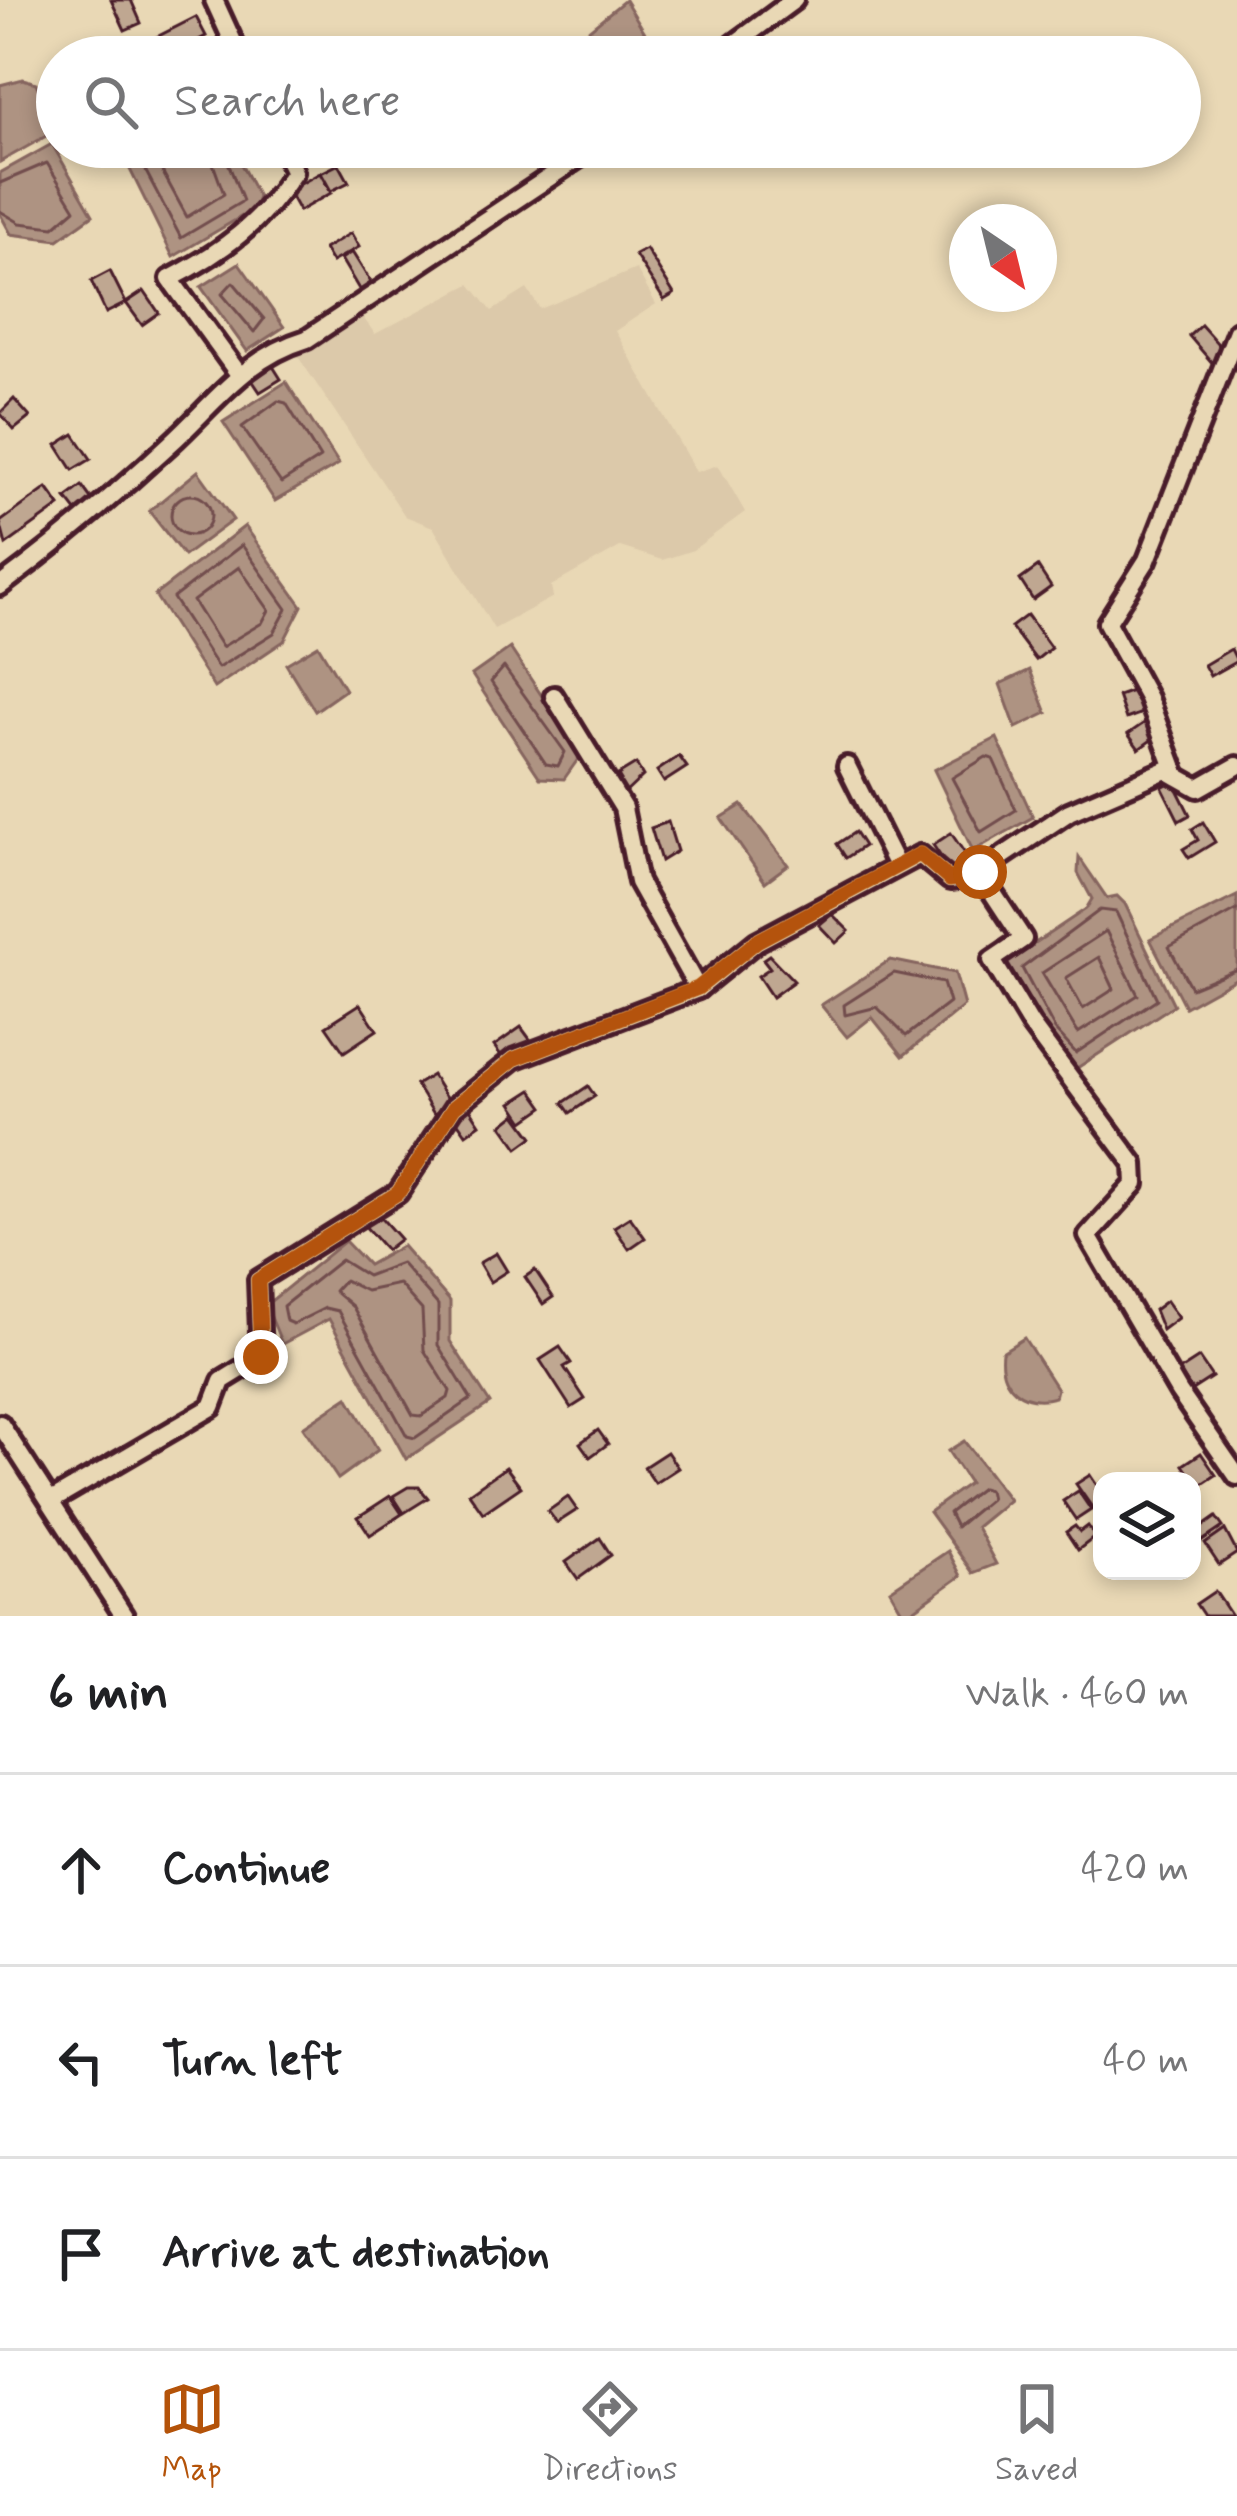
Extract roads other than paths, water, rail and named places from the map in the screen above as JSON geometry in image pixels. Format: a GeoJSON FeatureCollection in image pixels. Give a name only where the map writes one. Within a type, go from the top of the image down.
{"type":"FeatureCollection","features":[{"type":"Feature","properties":{"kind":"street"},"geometry":{"type":"LineString","coordinates":[[214,0],[230,36]]}},
{"type":"Feature","properties":{"kind":"street"},"geometry":{"type":"LineString","coordinates":[[745,36],[794,0]]}},
{"type":"Feature","properties":{"kind":"street"},"geometry":{"type":"LineString","coordinates":[[238,373],[170,279],[216,256],[264,217],[294,172],[292,168]]}},
{"type":"Feature","properties":{"kind":"street"},"geometry":{"type":"LineString","coordinates":[[0,586],[173,442],[238,373],[274,349],[307,339],[564,168]]}},
{"type":"Feature","properties":{"kind":"street"},"geometry":{"type":"LineString","coordinates":[[1177,776],[1148,698],[1107,623],[1147,560],[1237,331]]}},
{"type":"Feature","properties":{"kind":"street"},"geometry":{"type":"LineString","coordinates":[[554,696],[623,808],[638,883],[698,988]]}},
{"type":"Feature","properties":{"kind":"street"},"geometry":{"type":"LineString","coordinates":[[847,766],[897,866]]}},
{"type":"Feature","properties":{"kind":"street"},"geometry":{"type":"LineString","coordinates":[[51,1501],[212,1407],[222,1381],[261,1357],[258,1280],[398,1193],[454,1107],[514,1059],[698,988],[757,941],[920,854],[950,880],[980,872],[1069,812],[1166,770],[1198,788],[1237,766]]}},
{"type":"Feature","properties":{"kind":"street"},"geometry":{"type":"LineString","coordinates":[[980,872],[1023,940],[992,960],[1031,1025],[1134,1164],[1135,1184],[1088,1236],[1179,1392],[1237,1476]]}},
{"type":"Feature","properties":{"kind":"street"},"geometry":{"type":"LineString","coordinates":[[0,1424],[124,1616]]}},
{"type":"Feature","properties":{"kind":"water"},"geometry":{"type":"Polygon","coordinates":[[[625,0],[647,36],[590,36],[587,31],[625,0]]]}},
{"type":"Feature","properties":{"kind":"water"},"geometry":{"type":"Polygon","coordinates":[[[23,79],[36,83],[36,142],[0,162],[0,85],[23,79]]]}},
{"type":"Feature","properties":{"kind":"water"},"geometry":{"type":"Polygon","coordinates":[[[36,153],[36,168],[66,168],[93,215],[58,240],[11,234],[0,214],[0,173],[36,153]]]}},
{"type":"Feature","properties":{"kind":"water"},"geometry":{"type":"Polygon","coordinates":[[[129,168],[243,168],[258,197],[254,209],[173,257],[129,168]]]}},
{"type":"Feature","properties":{"kind":"water"},"geometry":{"type":"Polygon","coordinates":[[[239,263],[284,327],[247,351],[201,287],[239,263]]]}},
{"type":"Feature","properties":{"kind":"water"},"geometry":{"type":"Polygon","coordinates":[[[286,382],[339,464],[275,501],[223,422],[286,382]]]}},
{"type":"Feature","properties":{"kind":"water"},"geometry":{"type":"Polygon","coordinates":[[[198,471],[233,520],[184,556],[149,511],[198,471]]]}},
{"type":"Feature","properties":{"kind":"water"},"geometry":{"type":"Polygon","coordinates":[[[245,526],[302,606],[284,641],[214,688],[155,595],[245,526]]]}},
{"type":"Feature","properties":{"kind":"water"},"geometry":{"type":"Polygon","coordinates":[[[318,645],[345,690],[315,711],[286,664],[318,645]]]}},
{"type":"Feature","properties":{"kind":"water"},"geometry":{"type":"Polygon","coordinates":[[[510,648],[581,755],[564,779],[540,778],[472,675],[510,648]]]}},
{"type":"Feature","properties":{"kind":"water"},"geometry":{"type":"Polygon","coordinates":[[[1030,670],[1047,713],[1016,728],[1000,684],[1030,670]]]}},
{"type":"Feature","properties":{"kind":"water"},"geometry":{"type":"Polygon","coordinates":[[[997,738],[1033,817],[973,851],[934,770],[997,738]]]}},
{"type":"Feature","properties":{"kind":"water"},"geometry":{"type":"Polygon","coordinates":[[[742,805],[788,865],[765,882],[721,818],[742,805]]]}},
{"type":"Feature","properties":{"kind":"water"},"geometry":{"type":"Polygon","coordinates":[[[1079,857],[1107,898],[1117,896],[1125,904],[1174,1005],[1074,1070],[1045,1037],[1004,964],[1086,909],[1092,899],[1078,873],[1079,857]]]}},
{"type":"Feature","properties":{"kind":"water"},"geometry":{"type":"Polygon","coordinates":[[[1237,896],[1237,978],[1185,1007],[1150,939],[1237,896]]]}},
{"type":"Feature","properties":{"kind":"water"},"geometry":{"type":"Polygon","coordinates":[[[890,960],[955,973],[964,1006],[903,1056],[872,1017],[847,1037],[821,1005],[890,960]]]}},
{"type":"Feature","properties":{"kind":"water"},"geometry":{"type":"Polygon","coordinates":[[[345,1241],[368,1265],[402,1246],[450,1301],[450,1341],[490,1403],[406,1459],[329,1319],[282,1344],[266,1305],[345,1241]]]}},
{"type":"Feature","properties":{"kind":"water"},"geometry":{"type":"Polygon","coordinates":[[[1024,1338],[1057,1389],[1055,1397],[1032,1398],[1008,1383],[1002,1352],[1024,1338]]]}},
{"type":"Feature","properties":{"kind":"water"},"geometry":{"type":"Polygon","coordinates":[[[348,1397],[378,1450],[338,1479],[303,1427],[348,1397]]]}},
{"type":"Feature","properties":{"kind":"water"},"geometry":{"type":"Polygon","coordinates":[[[964,1441],[1009,1500],[976,1527],[996,1564],[973,1573],[929,1512],[969,1483],[948,1451],[964,1441]]]}},
{"type":"Feature","properties":{"kind":"water"},"geometry":{"type":"Polygon","coordinates":[[[948,1551],[961,1576],[905,1616],[890,1590],[948,1551]]]}}]}
